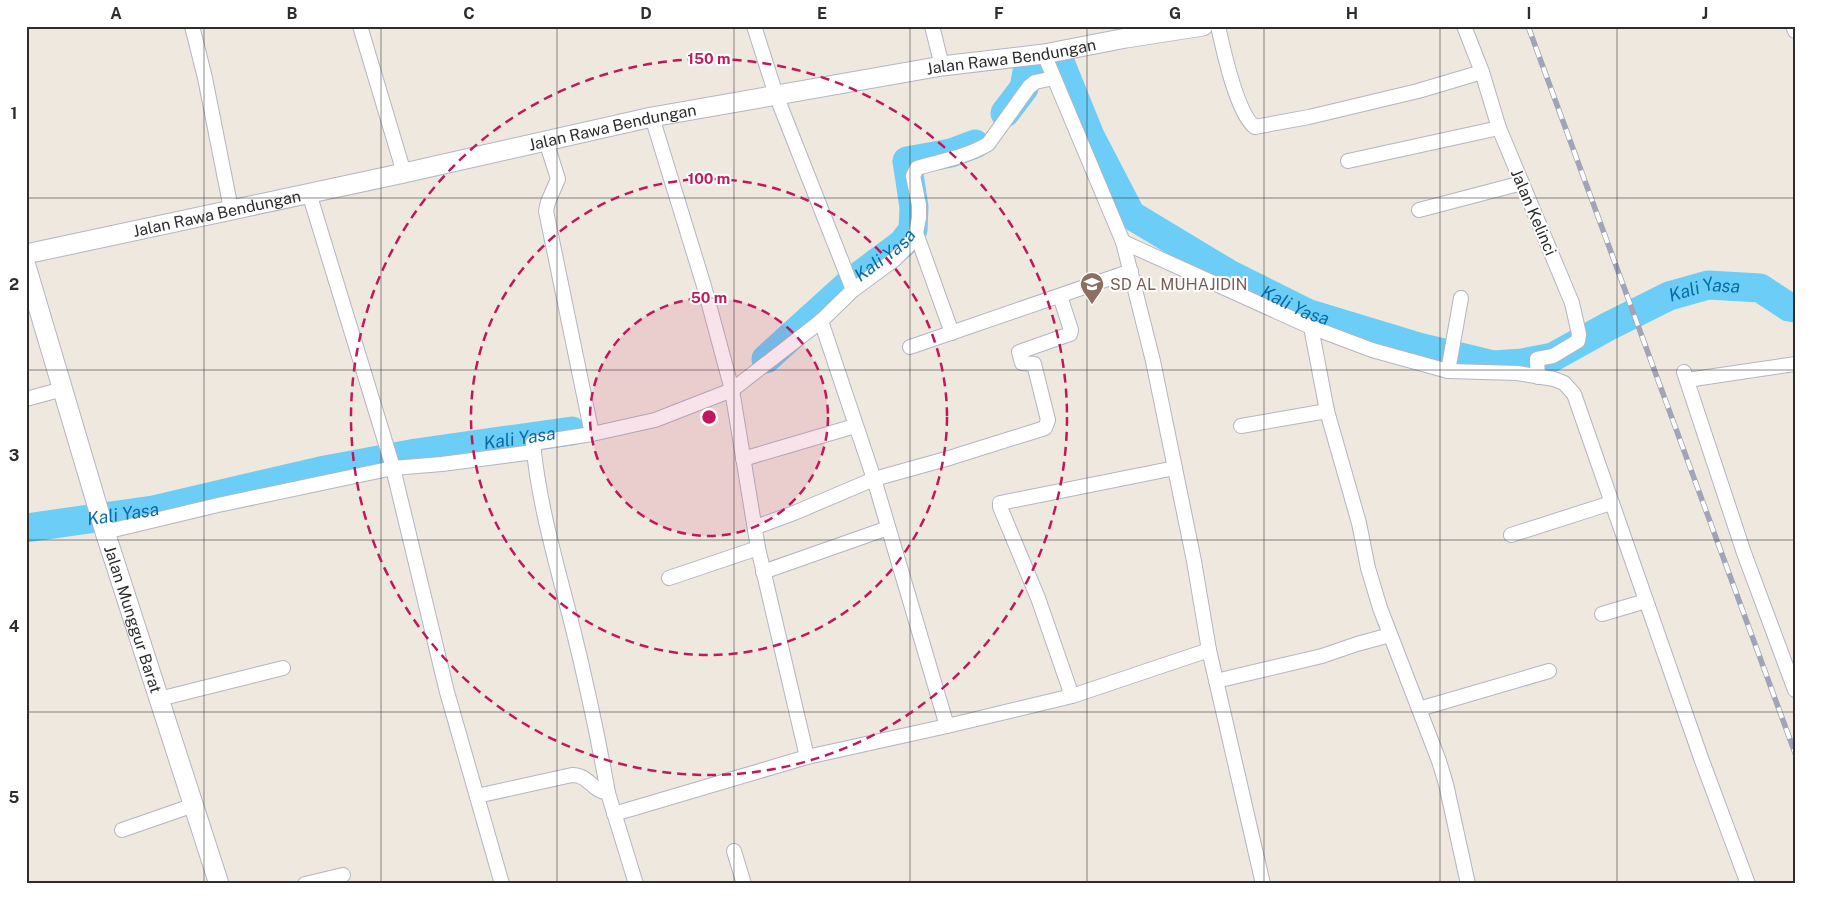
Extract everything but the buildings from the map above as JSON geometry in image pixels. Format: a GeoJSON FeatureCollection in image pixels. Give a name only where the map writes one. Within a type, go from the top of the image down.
{"type":"FeatureCollection","features":[{"type":"Feature","properties":{"kind":"street"},"geometry":{"type":"LineString","coordinates":[[192,26],[206,78],[231,209]]}},
{"type":"Feature","properties":{"kind":"street"},"geometry":{"type":"LineString","coordinates":[[360,26],[404,173]]}},
{"type":"Feature","properties":{"kind":"street"},"geometry":{"type":"LineString","coordinates":[[754,26],[776,95],[851,283]]}},
{"type":"Feature","properties":{"kind":"street"},"geometry":{"type":"LineString","coordinates":[[932,26],[942,66]]}},
{"type":"Feature","properties":{"kind":"street","name":"Jalan Rawa Bendungan"},"geometry":{"type":"LineString","coordinates":[[26,254],[404,173],[652,117],[942,66],[1046,58],[1152,30],[1203,26]]}},
{"type":"Feature","properties":{"kind":"street"},"geometry":{"type":"LineString","coordinates":[[1218,26],[1227,68],[1244,111],[1251,124],[1258,127],[1418,91],[1482,72]]}},
{"type":"Feature","properties":{"kind":"street","name":"Jalan Kelinci"},"geometry":{"type":"LineString","coordinates":[[1464,26],[1482,72],[1499,128],[1566,286],[1579,334],[1578,341],[1553,356],[1538,359],[1538,375]]}},
{"type":"Feature","properties":{"kind":"street"},"geometry":{"type":"LineString","coordinates":[[1793,26],[1795,31]]}},
{"type":"Feature","properties":{"kind":"street"},"geometry":{"type":"LineString","coordinates":[[1046,58],[1123,242],[1131,271],[1175,468],[1194,561],[1209,650],[1263,884]]}},
{"type":"Feature","properties":{"kind":"street"},"geometry":{"type":"LineString","coordinates":[[636,884],[608,793],[585,681],[547,533],[534,442],[591,428],[655,420],[730,383],[821,321],[851,283],[895,259],[909,245],[916,234],[919,205],[913,176],[917,168],[978,150],[988,144],[1029,87],[1035,82],[1054,78]]}},
{"type":"Feature","properties":{"kind":"street"},"geometry":{"type":"LineString","coordinates":[[652,117],[704,286],[730,383],[756,527],[758,548],[806,757]]}},
{"type":"Feature","properties":{"kind":"street"},"geometry":{"type":"LineString","coordinates":[[1348,161],[1499,128]]}},
{"type":"Feature","properties":{"kind":"street"},"geometry":{"type":"LineString","coordinates":[[546,141],[558,179],[546,211],[591,428]]}},
{"type":"Feature","properties":{"kind":"street"},"geometry":{"type":"LineString","coordinates":[[1419,210],[1522,184]]}},
{"type":"Feature","properties":{"kind":"street"},"geometry":{"type":"LineString","coordinates":[[309,193],[392,462],[447,692],[502,884]]}},
{"type":"Feature","properties":{"kind":"street"},"geometry":{"type":"LineString","coordinates":[[916,234],[952,333]]}},
{"type":"Feature","properties":{"kind":"street"},"geometry":{"type":"LineString","coordinates":[[1123,242],[1311,327],[1372,350],[1449,367],[1538,375],[1564,383],[1574,394],[1611,503],[1748,884]]}},
{"type":"Feature","properties":{"kind":"street","name":"Jalan Munggur Barat"},"geometry":{"type":"LineString","coordinates":[[26,266],[104,529],[219,884]]}},
{"type":"Feature","properties":{"kind":"street"},"geometry":{"type":"LineString","coordinates":[[910,348],[1131,271]]}},
{"type":"Feature","properties":{"kind":"street"},"geometry":{"type":"LineString","coordinates":[[756,527],[874,479],[1045,428],[1048,420],[1034,364],[1022,363],[1019,352],[1070,334],[1071,330],[1060,296]]}},
{"type":"Feature","properties":{"kind":"street"},"geometry":{"type":"LineString","coordinates":[[1449,367],[1461,298]]}},
{"type":"Feature","properties":{"kind":"street"},"geometry":{"type":"LineString","coordinates":[[821,321],[874,479],[947,726]]}},
{"type":"Feature","properties":{"kind":"street"},"geometry":{"type":"LineString","coordinates":[[1311,327],[1327,411],[1359,523],[1368,568],[1380,608],[1384,637],[1418,709],[1439,761],[1446,784],[1468,884]]}},
{"type":"Feature","properties":{"kind":"street"},"geometry":{"type":"LineString","coordinates":[[1795,364],[1686,376],[1744,552],[1795,690]]}},
{"type":"Feature","properties":{"kind":"street"},"geometry":{"type":"LineString","coordinates":[[26,399],[63,389]]}},
{"type":"Feature","properties":{"kind":"street"},"geometry":{"type":"LineString","coordinates":[[1241,426],[1327,411]]}},
{"type":"Feature","properties":{"kind":"street"},"geometry":{"type":"LineString","coordinates":[[743,459],[855,426]]}},
{"type":"Feature","properties":{"kind":"street"},"geometry":{"type":"LineString","coordinates":[[104,529],[218,505],[392,462],[442,464],[534,452]]}},
{"type":"Feature","properties":{"kind":"street"},"geometry":{"type":"LineString","coordinates":[[1072,696],[1038,598],[1000,503],[1175,468]]}},
{"type":"Feature","properties":{"kind":"street"},"geometry":{"type":"LineString","coordinates":[[1511,535],[1611,503]]}},
{"type":"Feature","properties":{"kind":"street"},"geometry":{"type":"LineString","coordinates":[[763,572],[888,528]]}},
{"type":"Feature","properties":{"kind":"street"},"geometry":{"type":"LineString","coordinates":[[669,578],[758,548]]}},
{"type":"Feature","properties":{"kind":"street"},"geometry":{"type":"LineString","coordinates":[[1602,614],[1646,601]]}},
{"type":"Feature","properties":{"kind":"street"},"geometry":{"type":"LineString","coordinates":[[1216,681],[1322,656],[1384,637]]}},
{"type":"Feature","properties":{"kind":"street"},"geometry":{"type":"LineString","coordinates":[[614,814],[806,757],[1072,696],[1209,650]]}},
{"type":"Feature","properties":{"kind":"street"},"geometry":{"type":"LineString","coordinates":[[159,699],[283,668]]}},
{"type":"Feature","properties":{"kind":"street"},"geometry":{"type":"LineString","coordinates":[[1418,709],[1549,671]]}},
{"type":"Feature","properties":{"kind":"street"},"geometry":{"type":"LineString","coordinates":[[477,796],[572,775],[582,776],[599,791],[608,793]]}},
{"type":"Feature","properties":{"kind":"street"},"geometry":{"type":"LineString","coordinates":[[122,830],[194,805]]}},
{"type":"Feature","properties":{"kind":"street"},"geometry":{"type":"LineString","coordinates":[[734,851],[744,884]]}},
{"type":"Feature","properties":{"kind":"street"},"geometry":{"type":"LineString","coordinates":[[305,884],[343,875]]}},
{"type":"Feature","properties":{"kind":"waterway","name":"Kali Yasa"},"geometry":{"type":"LineString","coordinates":[[1005,113],[1024,88],[1027,72],[1060,62],[1090,136],[1131,215],[1229,274],[1307,313],[1419,347],[1494,365],[1522,363],[1553,357],[1669,296],[1708,285],[1760,288],[1789,307],[1795,308]]}},
{"type":"Feature","properties":{"kind":"waterway","name":"Kali Yasa"},"geometry":{"type":"LineString","coordinates":[[766,359],[851,282],[902,244],[913,230],[914,207],[907,161],[951,153],[975,144]]}},
{"type":"Feature","properties":{"kind":"waterway","name":"Kali Yasa"},"geometry":{"type":"LineString","coordinates":[[26,528],[153,510],[320,471],[416,453],[572,431]]}},
{"type":"Feature","properties":{"kind":"railway"},"geometry":{"type":"LineString","coordinates":[[1528,26],[1795,753]]}},
{"type":"Feature","properties":{"kind":"place","name":"SD AL MUHAJIDIN"},"geometry":{"type":"Point","coordinates":[1092,305]}}]}
